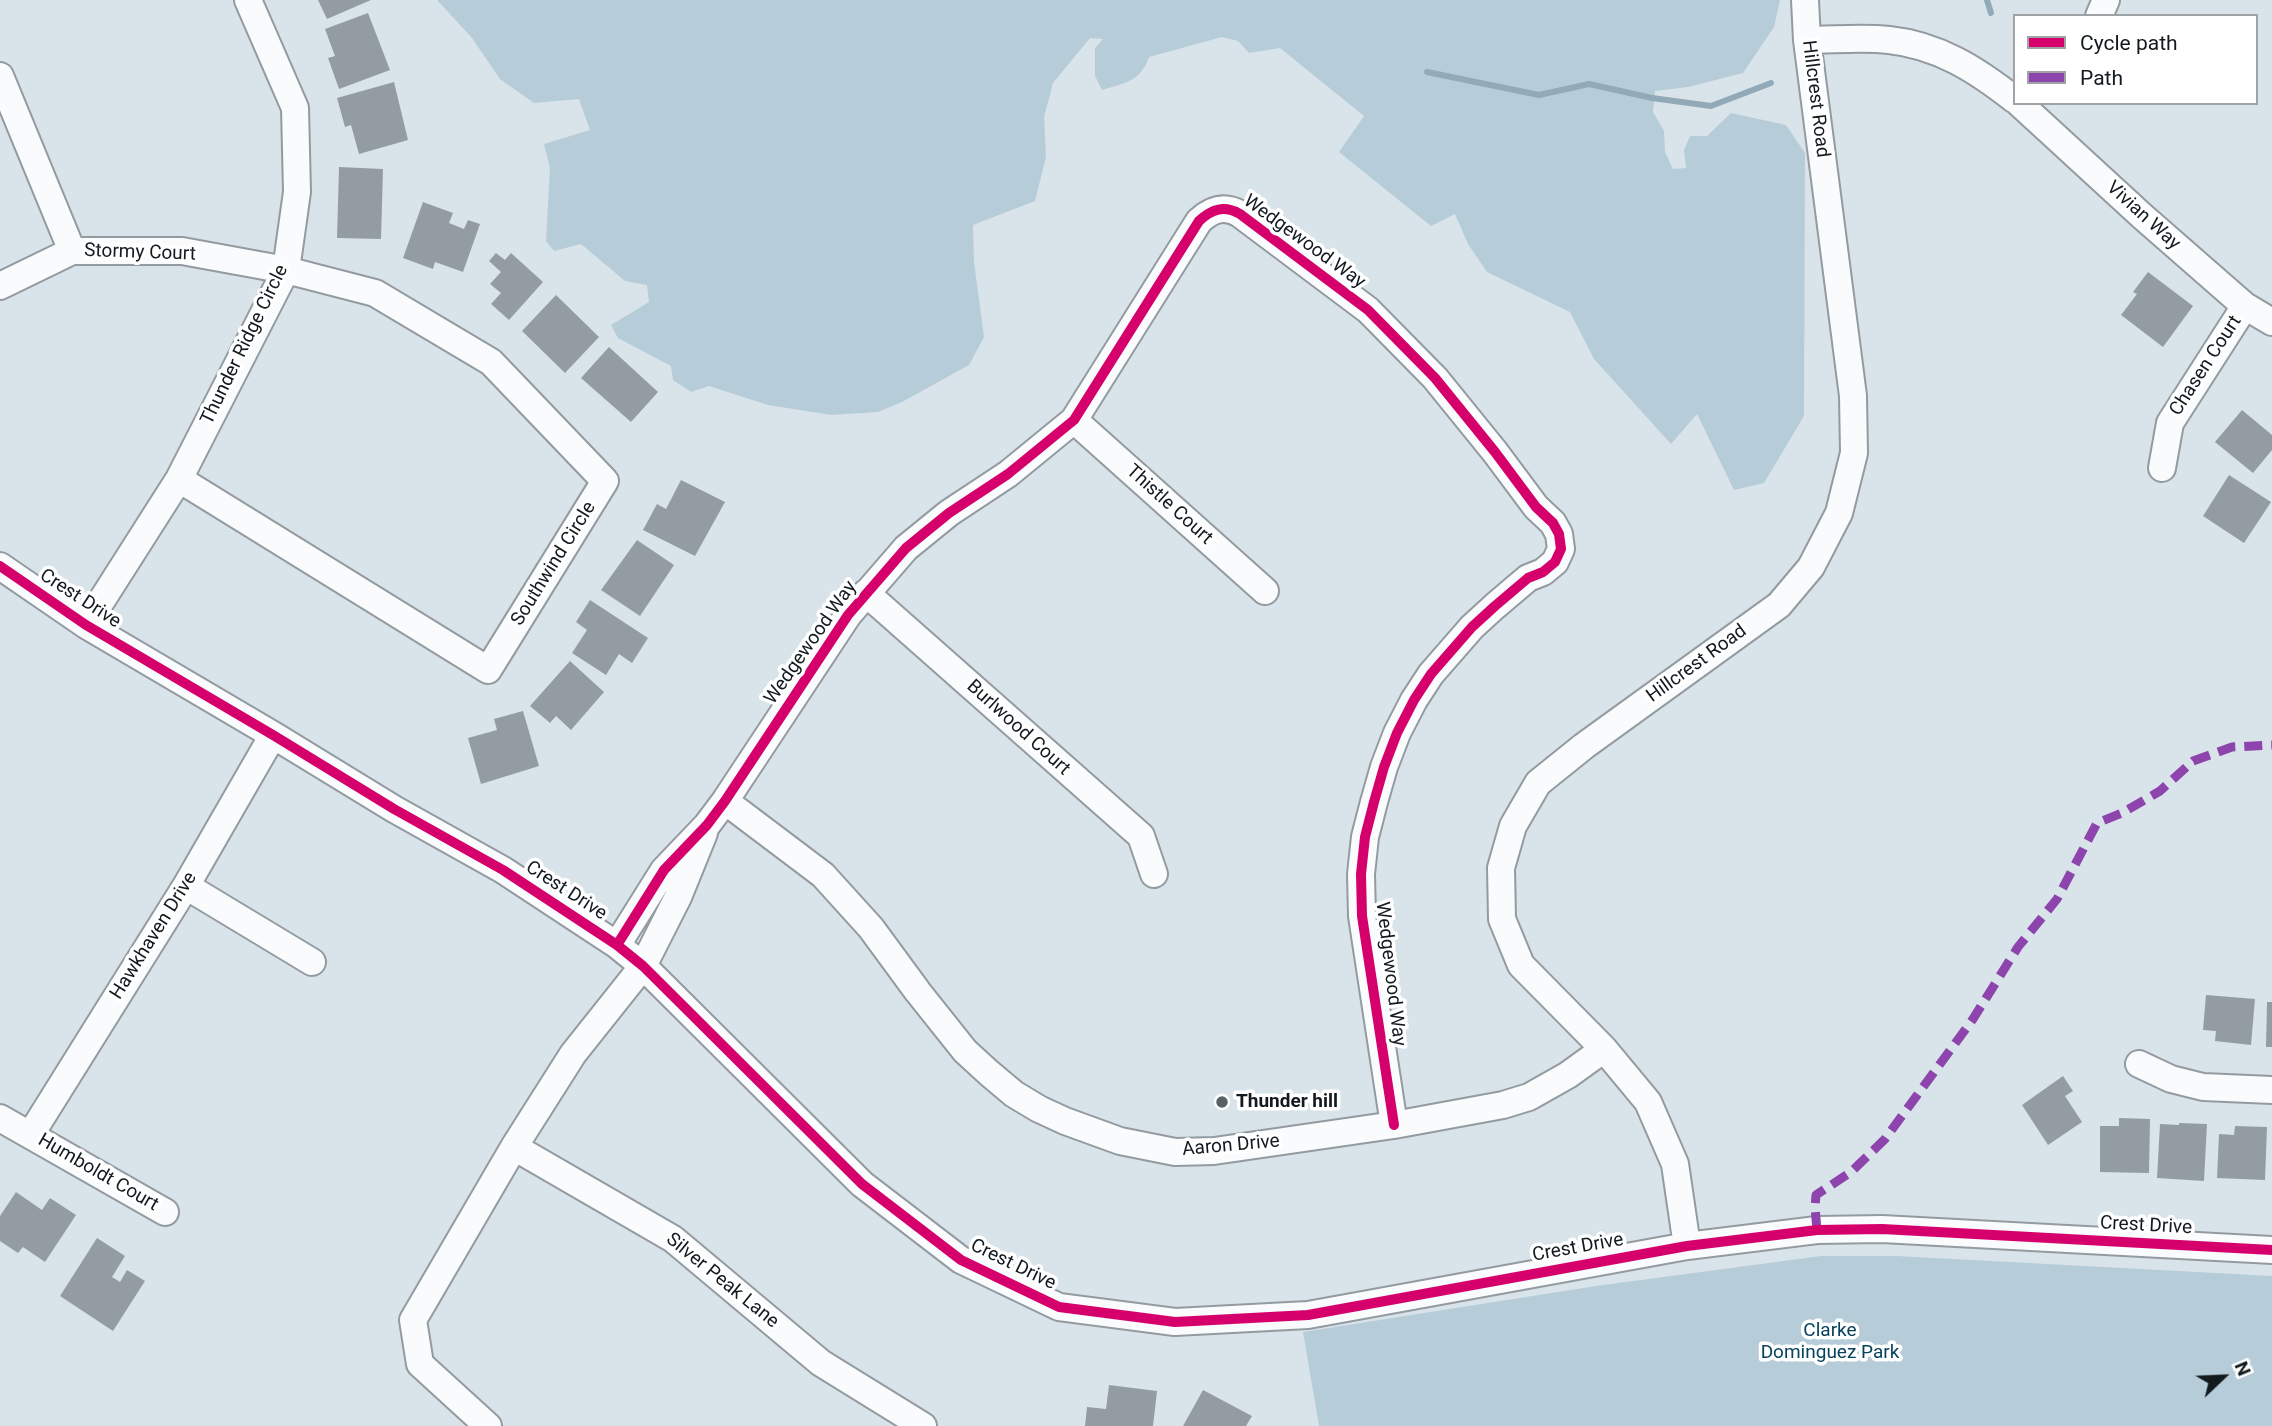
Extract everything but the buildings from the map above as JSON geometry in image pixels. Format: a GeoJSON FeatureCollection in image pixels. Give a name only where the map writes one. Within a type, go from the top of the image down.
{"type":"FeatureCollection","features":[{"type":"Feature","properties":{"kind":"street","name":"Thunder Ridge Circle"},"geometry":{"type":"LineString","coordinates":[[86,625],[178,479],[286,270],[297,192],[295,108],[248,0]]}},
{"type":"Feature","properties":{"kind":"street","name":"Hillcrest Road"},"geometry":{"type":"LineString","coordinates":[[1687,1246],[1675,1164],[1648,1102],[1604,1049],[1521,965],[1502,919],[1501,868],[1513,826],[1538,783],[1584,746],[1779,605],[1811,567],[1839,513],[1854,453],[1853,396],[1807,40],[1805,0]]}},
{"type":"Feature","properties":{"kind":"street","name":"Vivian Way"},"geometry":{"type":"LineString","coordinates":[[1807,40],[1888,40],[1923,47],[1956,59],[2013,96]]}},
{"type":"Feature","properties":{"kind":"street"},"geometry":{"type":"LineString","coordinates":[[0,76],[72,251]]}},
{"type":"Feature","properties":{"kind":"street","name":"Vivian Way"},"geometry":{"type":"LineString","coordinates":[[2025,105],[2142,216],[2245,306],[2272,323]]}},
{"type":"Feature","properties":{"kind":"street","name":"Wedgewood Way"},"geometry":{"type":"LineString","coordinates":[[617,945],[674,877],[848,615],[866,593],[906,548],[949,513],[1007,474],[1074,420],[1199,222],[1211,211],[1226,208],[1240,214],[1368,310],[1435,378],[1536,507],[1553,523],[1562,549],[1555,562],[1543,572],[1528,578],[1472,627],[1431,674],[1398,733],[1384,767],[1364,850],[1361,874],[1362,916],[1394,1125]]}},
{"type":"Feature","properties":{"kind":"street","name":"Stormy Court"},"geometry":{"type":"LineString","coordinates":[[0,286],[72,251],[182,251],[286,270]]}},
{"type":"Feature","properties":{"kind":"street","name":"Southwind Circle"},"geometry":{"type":"LineString","coordinates":[[178,479],[488,670],[604,481],[491,362],[374,293],[286,270]]}},
{"type":"Feature","properties":{"kind":"street","name":"Chasen Court"},"geometry":{"type":"LineString","coordinates":[[2162,468],[2170,422],[2245,306]]}},
{"type":"Feature","properties":{"kind":"street","name":"Thistle Court"},"geometry":{"type":"LineString","coordinates":[[1074,420],[1265,591]]}},
{"type":"Feature","properties":{"kind":"street","name":"Crest Drive"},"geometry":{"type":"LineString","coordinates":[[0,566],[86,625],[394,809],[503,870],[617,945],[643,966],[862,1184],[961,1260],[1059,1307],[1175,1322],[1308,1315],[1687,1246],[1817,1230],[1882,1229],[2272,1250]]}},
{"type":"Feature","properties":{"kind":"street","name":"Burlwood Court"},"geometry":{"type":"LineString","coordinates":[[866,593],[1141,836],[1154,874]]}},
{"type":"Feature","properties":{"kind":"street","name":"Hawkhaven Drive"},"geometry":{"type":"LineString","coordinates":[[31,1134],[186,886],[273,735]]}},
{"type":"Feature","properties":{"kind":"street","name":"Aaron Drive"},"geometry":{"type":"LineString","coordinates":[[725,802],[823,875],[871,928],[965,1051],[1014,1094],[1065,1122],[1120,1141],[1175,1152],[1251,1147],[1503,1105],[1529,1097],[1568,1075],[1604,1049]]}},
{"type":"Feature","properties":{"kind":"street","name":"Wedgewood Way"},"geometry":{"type":"LineString","coordinates":[[643,966],[674,877]]}},
{"type":"Feature","properties":{"kind":"street"},"geometry":{"type":"LineString","coordinates":[[186,886],[312,962]]}},
{"type":"Feature","properties":{"kind":"street"},"geometry":{"type":"LineString","coordinates":[[488,1426],[420,1364],[414,1320],[514,1147],[573,1054],[643,966]]}},
{"type":"Feature","properties":{"kind":"street"},"geometry":{"type":"LineString","coordinates":[[2139,1064],[2171,1079],[2203,1087],[2272,1090]]}},
{"type":"Feature","properties":{"kind":"street","name":"Humboldt Court"},"geometry":{"type":"LineString","coordinates":[[0,1118],[166,1212]]}},
{"type":"Feature","properties":{"kind":"street","name":"Silver Peak Lane"},"geometry":{"type":"LineString","coordinates":[[514,1147],[673,1239],[821,1363],[923,1426]]}},
{"type":"Feature","properties":{"kind":"green space"},"geometry":{"type":"Polygon","coordinates":[[[437,0],[1780,0],[1774,27],[1743,73],[1688,87],[1655,91],[1653,112],[1664,131],[1665,152],[1673,169],[1686,168],[1684,150],[1690,136],[1707,136],[1731,113],[1786,125],[1805,153],[1804,416],[1764,483],[1734,490],[1697,414],[1671,444],[1594,359],[1570,312],[1487,272],[1468,244],[1455,214],[1431,226],[1339,152],[1364,116],[1280,48],[1249,53],[1238,41],[1222,37],[1149,57],[1137,76],[1102,90],[1095,76],[1095,48],[1103,39],[1090,38],[1053,83],[1044,117],[1046,157],[1035,201],[973,225],[974,262],[984,337],[969,365],[902,402],[878,412],[832,415],[768,405],[709,386],[691,392],[673,380],[671,366],[618,338],[611,325],[649,302],[647,285],[625,281],[581,244],[554,251],[546,241],[550,168],[544,144],[590,130],[579,99],[534,103],[500,79],[472,38],[437,0]]]}},
{"type":"Feature","properties":{"kind":"green space","name":"Clarke Dominguez Park"},"geometry":{"type":"Polygon","coordinates":[[[1821,1256],[1897,1256],[2272,1276],[2272,1426],[1319,1426],[1303,1332],[1596,1286],[1821,1256]]]}},
{"type":"Feature","properties":{"kind":"waterway"},"geometry":{"type":"LineString","coordinates":[[1987,0],[1991,13]]}},
{"type":"Feature","properties":{"kind":"waterway"},"geometry":{"type":"LineString","coordinates":[[1427,72],[1539,95],[1589,84],[1652,98],[1711,106],[1771,83]]}},
{"type":"Feature","properties":{"kind":"marked path"},"geometry":{"type":"LineString","coordinates":[[1817,1230],[1816,1195],[1851,1172],[1885,1139],[1973,1019],[2018,947],[2057,899],[2097,823],[2122,813],[2160,791],[2193,761],[2232,747],[2272,745]]}},
{"type":"Feature","properties":{"kind":"cycle path"},"geometry":{"type":"LineString","coordinates":[[617,945],[664,870],[707,825],[725,801],[848,615],[906,548],[949,513],[1008,474],[1074,420],[1199,221],[1213,211],[1229,210],[1240,214],[1368,310],[1435,378],[1536,507],[1553,523],[1559,534],[1561,549],[1555,562],[1543,572],[1528,578],[1495,606],[1472,627],[1431,674],[1397,733],[1374,802],[1365,837],[1361,874],[1362,916],[1394,1125]]}},
{"type":"Feature","properties":{"kind":"cycle path"},"geometry":{"type":"LineString","coordinates":[[0,566],[86,625],[394,809],[503,870],[617,945],[643,966],[862,1184],[961,1260],[1059,1307],[1175,1322],[1308,1315],[1687,1246],[1817,1230],[1882,1229],[2272,1250]]}},
{"type":"Feature","properties":{"kind":"place","name":"Thunder hill"},"geometry":{"type":"Point","coordinates":[1222,1102]}}]}
